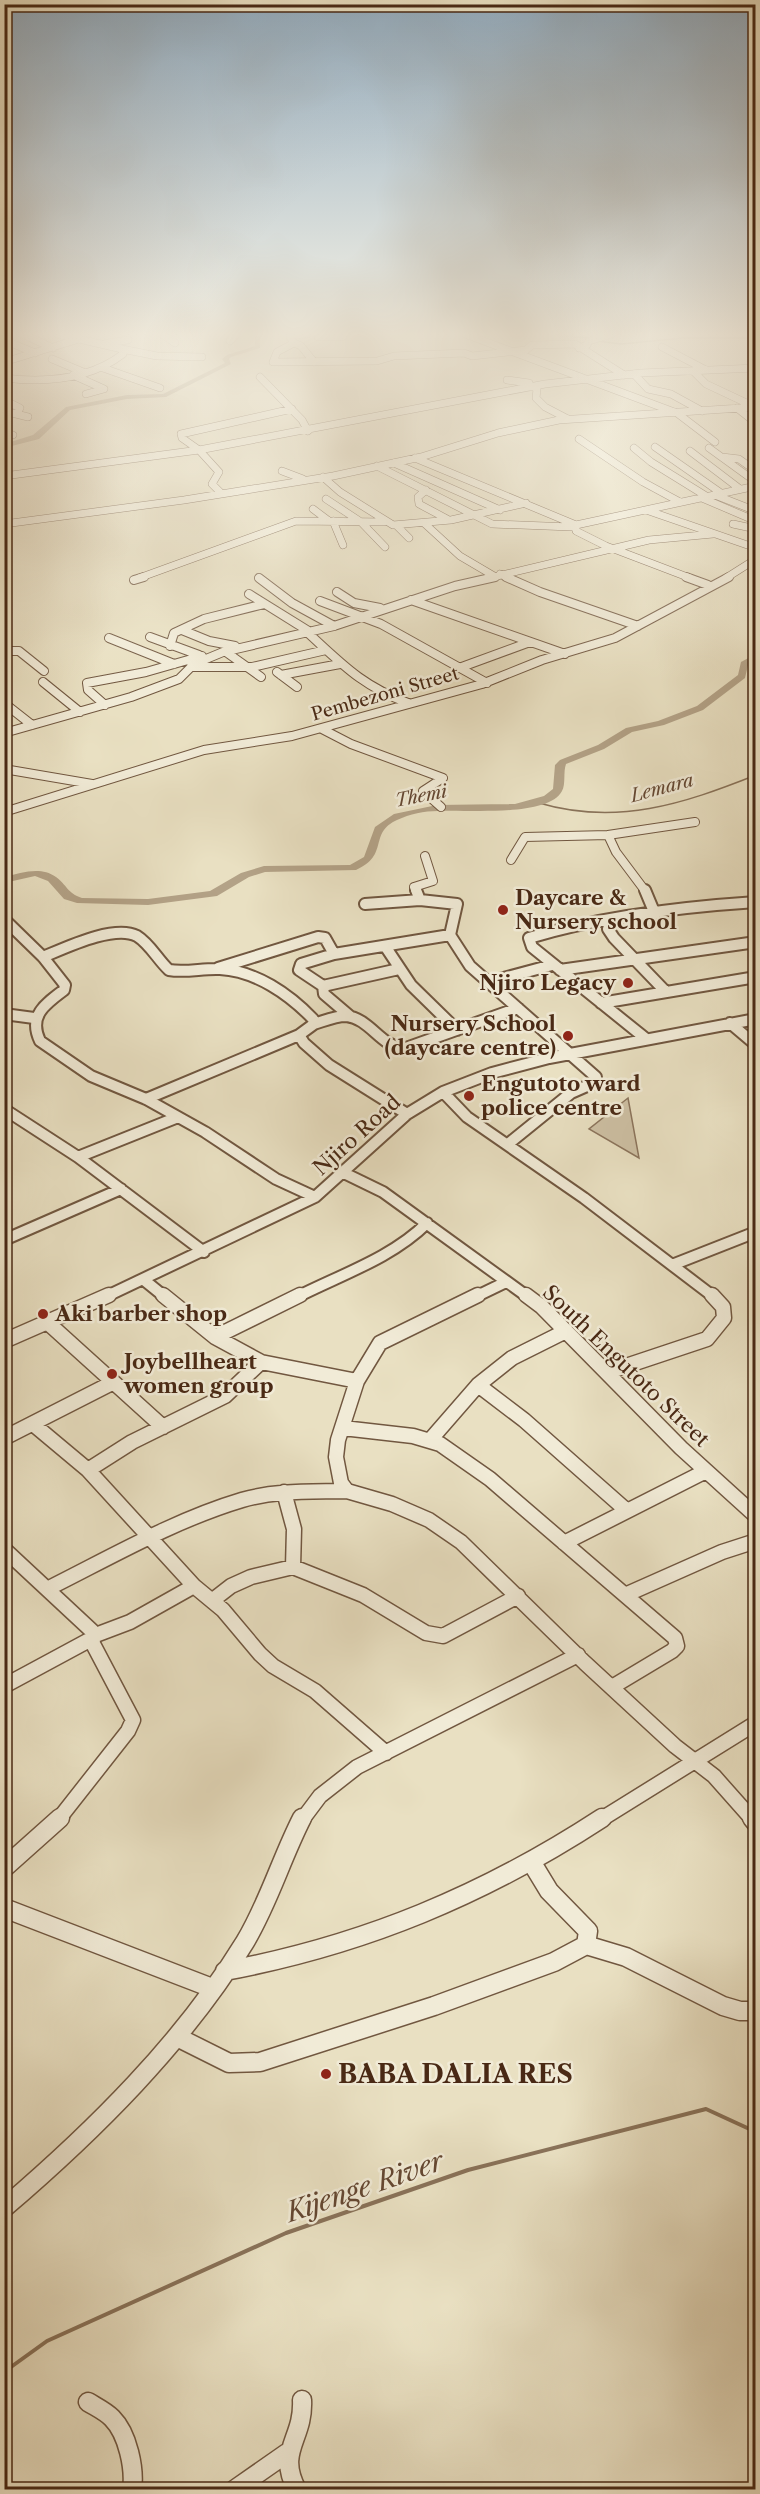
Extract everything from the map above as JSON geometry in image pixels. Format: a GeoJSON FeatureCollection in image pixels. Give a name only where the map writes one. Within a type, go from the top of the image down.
{"type":"FeatureCollection","features":[{"type":"Feature","properties":{"kind":"street"},"geometry":{"type":"LineString","coordinates":[[4,476],[196,450]]}},
{"type":"Feature","properties":{"kind":"street"},"geometry":{"type":"LineString","coordinates":[[199,450],[219,472],[219,476],[212,484],[220,492]]}},
{"type":"Feature","properties":{"kind":"street"},"geometry":{"type":"LineString","coordinates":[[4,524],[184,500],[220,492],[323,477],[394,463],[440,450]]}},
{"type":"Feature","properties":{"kind":"street"},"geometry":{"type":"LineString","coordinates":[[596,450],[643,482],[680,502]]}},
{"type":"Feature","properties":{"kind":"street"},"geometry":{"type":"LineString","coordinates":[[637,450],[703,497],[756,521]]}},
{"type":"Feature","properties":{"kind":"street"},"geometry":{"type":"LineString","coordinates":[[660,450],[718,494],[756,511]]}},
{"type":"Feature","properties":{"kind":"street"},"geometry":{"type":"LineString","coordinates":[[716,450],[756,484]]}},
{"type":"Feature","properties":{"kind":"street"},"geometry":{"type":"LineString","coordinates":[[690,451],[740,489]]}},
{"type":"Feature","properties":{"kind":"street"},"geometry":{"type":"LineString","coordinates":[[722,457],[739,459],[756,471]]}},
{"type":"Feature","properties":{"kind":"street"},"geometry":{"type":"LineString","coordinates":[[415,458],[576,526]]}},
{"type":"Feature","properties":{"kind":"street"},"geometry":{"type":"LineString","coordinates":[[394,463],[500,510]]}},
{"type":"Feature","properties":{"kind":"street"},"geometry":{"type":"LineString","coordinates":[[377,466],[495,525]]}},
{"type":"Feature","properties":{"kind":"street"},"geometry":{"type":"LineString","coordinates":[[282,471],[304,480]]}},
{"type":"Feature","properties":{"kind":"street"},"geometry":{"type":"LineString","coordinates":[[323,477],[385,522]]}},
{"type":"Feature","properties":{"kind":"street"},"geometry":{"type":"LineString","coordinates":[[426,490],[418,497],[419,504],[451,520],[495,525],[576,526],[756,484]]}},
{"type":"Feature","properties":{"kind":"street"},"geometry":{"type":"LineString","coordinates":[[327,499],[361,522],[385,547]]}},
{"type":"Feature","properties":{"kind":"street"},"geometry":{"type":"LineString","coordinates":[[134,580],[287,523],[302,520],[385,522],[396,525],[424,523],[478,515],[526,503]]}},
{"type":"Feature","properties":{"kind":"street"},"geometry":{"type":"LineString","coordinates":[[314,509],[331,521],[343,545]]}},
{"type":"Feature","properties":{"kind":"street"},"geometry":{"type":"LineString","coordinates":[[645,510],[756,548]]}},
{"type":"Feature","properties":{"kind":"street"},"geometry":{"type":"LineString","coordinates":[[424,523],[454,551],[497,575],[638,626]]}},
{"type":"Feature","properties":{"kind":"street"},"geometry":{"type":"LineString","coordinates":[[733,524],[756,529]]}},
{"type":"Feature","properties":{"kind":"street"},"geometry":{"type":"LineString","coordinates":[[396,525],[409,538]]}},
{"type":"Feature","properties":{"kind":"street"},"geometry":{"type":"LineString","coordinates":[[576,526],[576,531],[614,549],[708,585]]}},
{"type":"Feature","properties":{"kind":"street"},"geometry":{"type":"LineString","coordinates":[[4,733],[105,705],[176,681],[191,667],[216,655],[245,646],[334,626],[361,615],[497,575],[659,538],[713,534]]}},
{"type":"Feature","properties":{"kind":"street","name":"Pembezoni Street"},"geometry":{"type":"LineString","coordinates":[[4,812],[204,750],[322,729],[408,703],[487,683],[542,660],[604,642],[698,595],[708,585],[745,569],[756,559]]}},
{"type":"Feature","properties":{"kind":"street"},"geometry":{"type":"LineString","coordinates":[[259,578],[292,603],[334,626]]}},
{"type":"Feature","properties":{"kind":"street"},"geometry":{"type":"LineString","coordinates":[[337,592],[354,603],[382,609]]}},
{"type":"Feature","properties":{"kind":"street"},"geometry":{"type":"LineString","coordinates":[[249,594],[308,632],[340,664],[376,690],[408,703]]}},
{"type":"Feature","properties":{"kind":"street"},"geometry":{"type":"LineString","coordinates":[[411,600],[565,654]]}},
{"type":"Feature","properties":{"kind":"street"},"geometry":{"type":"LineString","coordinates":[[320,601],[361,615],[403,635],[487,683]]}},
{"type":"Feature","properties":{"kind":"street"},"geometry":{"type":"LineString","coordinates":[[170,646],[174,633],[204,619],[264,604]]}},
{"type":"Feature","properties":{"kind":"street"},"geometry":{"type":"LineString","coordinates":[[182,630],[221,644],[245,646]]}},
{"type":"Feature","properties":{"kind":"street"},"geometry":{"type":"LineString","coordinates":[[150,637],[170,646],[204,656]]}},
{"type":"Feature","properties":{"kind":"street"},"geometry":{"type":"LineString","coordinates":[[109,638],[174,664]]}},
{"type":"Feature","properties":{"kind":"street"},"geometry":{"type":"LineString","coordinates":[[459,668],[530,642]]}},
{"type":"Feature","properties":{"kind":"street"},"geometry":{"type":"LineString","coordinates":[[191,667],[246,668],[326,650]]}},
{"type":"Feature","properties":{"kind":"street"},"geometry":{"type":"LineString","coordinates":[[4,651],[19,651],[44,671]]}},
{"type":"Feature","properties":{"kind":"street"},"geometry":{"type":"LineString","coordinates":[[226,652],[261,677]]}},
{"type":"Feature","properties":{"kind":"street"},"geometry":{"type":"LineString","coordinates":[[105,705],[88,690],[87,683],[216,655]]}},
{"type":"Feature","properties":{"kind":"street"},"geometry":{"type":"LineString","coordinates":[[266,664],[297,687]]}},
{"type":"Feature","properties":{"kind":"street"},"geometry":{"type":"LineString","coordinates":[[281,675],[340,664]]}},
{"type":"Feature","properties":{"kind":"street"},"geometry":{"type":"LineString","coordinates":[[43,682],[80,712]]}},
{"type":"Feature","properties":{"kind":"street"},"geometry":{"type":"LineString","coordinates":[[7,707],[32,725]]}},
{"type":"Feature","properties":{"kind":"street"},"geometry":{"type":"LineString","coordinates":[[322,729],[348,744],[443,778],[443,781],[431,784],[423,790],[441,807]]}},
{"type":"Feature","properties":{"kind":"street"},"geometry":{"type":"LineString","coordinates":[[6,771],[94,784]]}},
{"type":"Feature","properties":{"kind":"street"},"geometry":{"type":"LineString","coordinates":[[511,860],[525,837],[608,835],[695,822]]}},
{"type":"Feature","properties":{"kind":"street"},"geometry":{"type":"LineString","coordinates":[[608,835],[610,843],[637,879],[655,914]]}},
{"type":"Feature","properties":{"kind":"street"},"geometry":{"type":"LineString","coordinates":[[420,900],[414,887],[433,881],[425,856]]}},
{"type":"Feature","properties":{"kind":"street"},"geometry":{"type":"LineString","coordinates":[[365,904],[420,900],[457,904],[450,935],[470,966],[596,1077],[596,1082],[571,1094],[508,1144]]}},
{"type":"Feature","properties":{"kind":"street"},"geometry":{"type":"LineString","coordinates":[[645,1038],[529,944],[530,938],[555,930],[702,905],[756,902]]}},
{"type":"Feature","properties":{"kind":"street"},"geometry":{"type":"LineString","coordinates":[[5,920],[43,957],[65,988],[38,1010],[34,1018],[35,1033],[40,1041],[98,1080],[146,1099],[276,1179],[315,1197]]}},
{"type":"Feature","properties":{"kind":"street"},"geometry":{"type":"LineString","coordinates":[[610,922],[607,925],[610,932],[666,992]]}},
{"type":"Feature","properties":{"kind":"street"},"geometry":{"type":"LineString","coordinates":[[43,957],[89,939],[130,934],[138,937],[169,970],[217,969],[246,975],[278,991],[309,1014],[314,1024]]}},
{"type":"Feature","properties":{"kind":"street"},"geometry":{"type":"LineString","coordinates":[[399,969],[323,986],[306,976],[298,967],[310,960],[334,954],[450,935]]}},
{"type":"Feature","properties":{"kind":"street"},"geometry":{"type":"LineString","coordinates":[[217,969],[318,937],[325,939],[334,954]]}},
{"type":"Feature","properties":{"kind":"street"},"geometry":{"type":"LineString","coordinates":[[489,982],[556,967],[634,960],[756,942]]}},
{"type":"Feature","properties":{"kind":"street"},"geometry":{"type":"LineString","coordinates":[[384,946],[424,1000],[457,1030]]}},
{"type":"Feature","properties":{"kind":"street"},"geometry":{"type":"LineString","coordinates":[[601,1003],[756,977]]}},
{"type":"Feature","properties":{"kind":"street"},"geometry":{"type":"LineString","coordinates":[[323,986],[324,994],[394,1048],[403,1048],[518,1008]]}},
{"type":"Feature","properties":{"kind":"street"},"geometry":{"type":"LineString","coordinates":[[4,1014],[34,1018]]}},
{"type":"Feature","properties":{"kind":"street"},"geometry":{"type":"LineString","coordinates":[[146,1099],[299,1035],[314,1024],[340,1016],[351,1017]]}},
{"type":"Feature","properties":{"kind":"street","name":"Njiro Road"},"geometry":{"type":"LineString","coordinates":[[4,1341],[144,1280],[315,1197],[407,1114],[443,1092],[500,1071],[570,1053],[756,1019]]}},
{"type":"Feature","properties":{"kind":"street"},"geometry":{"type":"LineString","coordinates":[[730,1023],[756,1045]]}},
{"type":"Feature","properties":{"kind":"street"},"geometry":{"type":"LineString","coordinates":[[299,1035],[305,1045],[338,1071],[407,1114]]}},
{"type":"Feature","properties":{"kind":"street"},"geometry":{"type":"LineString","coordinates":[[443,1092],[467,1117],[508,1144],[672,1265],[716,1298],[723,1307],[724,1318],[707,1339],[608,1372]]}},
{"type":"Feature","properties":{"kind":"street"},"geometry":{"type":"LineString","coordinates":[[4,1109],[78,1157],[204,1252]]}},
{"type":"Feature","properties":{"kind":"street"},"geometry":{"type":"LineString","coordinates":[[78,1157],[178,1117]]}},
{"type":"Feature","properties":{"kind":"street","name":"South Engutoto Street"},"geometry":{"type":"LineString","coordinates":[[344,1173],[375,1187],[427,1222],[542,1307],[705,1471],[753,1511]]}},
{"type":"Feature","properties":{"kind":"street"},"geometry":{"type":"LineString","coordinates":[[4,1240],[121,1189]]}},
{"type":"Feature","properties":{"kind":"street"},"geometry":{"type":"LineString","coordinates":[[215,1337],[394,1249],[414,1236],[427,1222]]}},
{"type":"Feature","properties":{"kind":"street"},"geometry":{"type":"LineString","coordinates":[[672,1265],[756,1232]]}},
{"type":"Feature","properties":{"kind":"street"},"geometry":{"type":"LineString","coordinates":[[144,1280],[215,1337],[261,1362],[305,1373],[357,1381]]}},
{"type":"Feature","properties":{"kind":"street"},"geometry":{"type":"LineString","coordinates":[[347,1491],[341,1483],[336,1457],[357,1381],[380,1343],[506,1282]]}},
{"type":"Feature","properties":{"kind":"street"},"geometry":{"type":"LineString","coordinates":[[47,1322],[163,1427]]}},
{"type":"Feature","properties":{"kind":"street"},"geometry":{"type":"LineString","coordinates":[[431,1439],[478,1385],[512,1358],[566,1331]]}},
{"type":"Feature","properties":{"kind":"street"},"geometry":{"type":"LineString","coordinates":[[88,1470],[107,1456],[225,1396],[261,1362]]}},
{"type":"Feature","properties":{"kind":"street"},"geometry":{"type":"LineString","coordinates":[[4,1438],[112,1383]]}},
{"type":"Feature","properties":{"kind":"street"},"geometry":{"type":"LineString","coordinates":[[478,1385],[524,1420],[626,1510]]}},
{"type":"Feature","properties":{"kind":"street"},"geometry":{"type":"LineString","coordinates":[[33,1424],[88,1470],[194,1587],[213,1600],[273,1666],[315,1691],[386,1752]]}},
{"type":"Feature","properties":{"kind":"street"},"geometry":{"type":"LineString","coordinates":[[343,1428],[431,1439],[490,1479],[667,1629],[675,1638],[677,1646],[660,1659],[612,1687]]}},
{"type":"Feature","properties":{"kind":"street"},"geometry":{"type":"LineString","coordinates":[[564,1543],[705,1471]]}},
{"type":"Feature","properties":{"kind":"street"},"geometry":{"type":"LineString","coordinates":[[49,1588],[150,1537],[242,1500],[284,1492],[347,1491],[392,1504],[444,1529],[518,1596],[612,1687],[693,1761],[714,1776],[756,1823]]}},
{"type":"Feature","properties":{"kind":"street"},"geometry":{"type":"LineString","coordinates":[[284,1492],[293,1517],[297,1544],[293,1567]]}},
{"type":"Feature","properties":{"kind":"street"},"geometry":{"type":"LineString","coordinates":[[625,1595],[722,1552],[756,1541]]}},
{"type":"Feature","properties":{"kind":"street"},"geometry":{"type":"LineString","coordinates":[[4,1549],[49,1588],[92,1631],[94,1645],[131,1712],[133,1720],[128,1731],[66,1813],[4,1868]]}},
{"type":"Feature","properties":{"kind":"street"},"geometry":{"type":"LineString","coordinates":[[213,1600],[231,1586],[251,1577],[293,1567],[363,1595],[426,1633],[443,1636],[518,1596]]}},
{"type":"Feature","properties":{"kind":"street"},"geometry":{"type":"LineString","coordinates":[[4,1686],[93,1637],[130,1622],[194,1587]]}},
{"type":"Feature","properties":{"kind":"street"},"geometry":{"type":"LineString","coordinates":[[4,2208],[88,2130],[177,2037],[225,1971],[273,1887],[309,1808],[341,1778],[386,1752],[578,1655]]}},
{"type":"Feature","properties":{"kind":"street"},"geometry":{"type":"LineString","coordinates":[[225,1971],[266,1965],[400,1923],[532,1863],[756,1723]]}},
{"type":"Feature","properties":{"kind":"street"},"geometry":{"type":"LineString","coordinates":[[532,1863],[537,1878],[578,1917],[588,1931],[586,1945]]}},
{"type":"Feature","properties":{"kind":"street"},"geometry":{"type":"LineString","coordinates":[[4,1908],[212,1988]]}},
{"type":"Feature","properties":{"kind":"street"},"geometry":{"type":"LineString","coordinates":[[177,2037],[229,2063],[260,2062],[434,2006],[554,1962],[586,1945],[626,1958],[731,2009],[756,2011]]}},
{"type":"Feature","properties":{"kind":"street"},"geometry":{"type":"LineString","coordinates":[[234,2490],[287,2453],[299,2435],[304,2417],[302,2400]]}},
{"type":"Feature","properties":{"kind":"street"},"geometry":{"type":"LineString","coordinates":[[88,2402],[105,2411],[121,2431],[133,2474],[132,2490]]}},
{"type":"Feature","properties":{"kind":"street"},"geometry":{"type":"LineString","coordinates":[[287,2453],[286,2464],[297,2490]]}},
{"type":"Feature","properties":{"kind":"shaded area"},"geometry":{"type":"Polygon","coordinates":[[[628,1098],[639,1158],[589,1129],[628,1098]]]}},
{"type":"Feature","properties":{"kind":"waterway","name":"Themi"},"geometry":{"type":"LineString","coordinates":[[4,880],[36,873],[52,879],[68,897],[81,901],[148,902],[213,894],[245,875],[264,869],[352,868],[362,864],[368,858],[378,829],[388,820],[398,816],[423,809],[515,807],[548,799],[558,790],[560,765],[563,762],[601,747],[629,730],[661,723],[700,708],[742,676],[744,664],[756,657]]}},
{"type":"Feature","properties":{"kind":"waterway","name":"Lemara"},"geometry":{"type":"LineString","coordinates":[[539,803],[568,810],[623,812],[676,803],[756,775]]}},
{"type":"Feature","properties":{"kind":"waterway","name":"Kijenge River"},"geometry":{"type":"LineString","coordinates":[[4,2372],[47,2341],[286,2233],[468,2170],[706,2109],[756,2132]]}},
{"type":"Feature","properties":{"kind":"place","name":"Daycare & Nursery school"},"geometry":{"type":"Point","coordinates":[503,910]}},
{"type":"Feature","properties":{"kind":"place","name":"Njiro Legacy"},"geometry":{"type":"Point","coordinates":[628,983]}},
{"type":"Feature","properties":{"kind":"place","name":"Nursery School (daycare centre)"},"geometry":{"type":"Point","coordinates":[568,1036]}},
{"type":"Feature","properties":{"kind":"place","name":"Engutoto ward police centre"},"geometry":{"type":"Point","coordinates":[469,1096]}},
{"type":"Feature","properties":{"kind":"place","name":"Aki barber shop"},"geometry":{"type":"Point","coordinates":[43,1314]}},
{"type":"Feature","properties":{"kind":"place","name":"Joybellheart women group"},"geometry":{"type":"Point","coordinates":[112,1374]}},
{"type":"Feature","properties":{"kind":"place","name":"BABA DALIA RES"},"geometry":{"type":"Point","coordinates":[326,2074]}}]}
